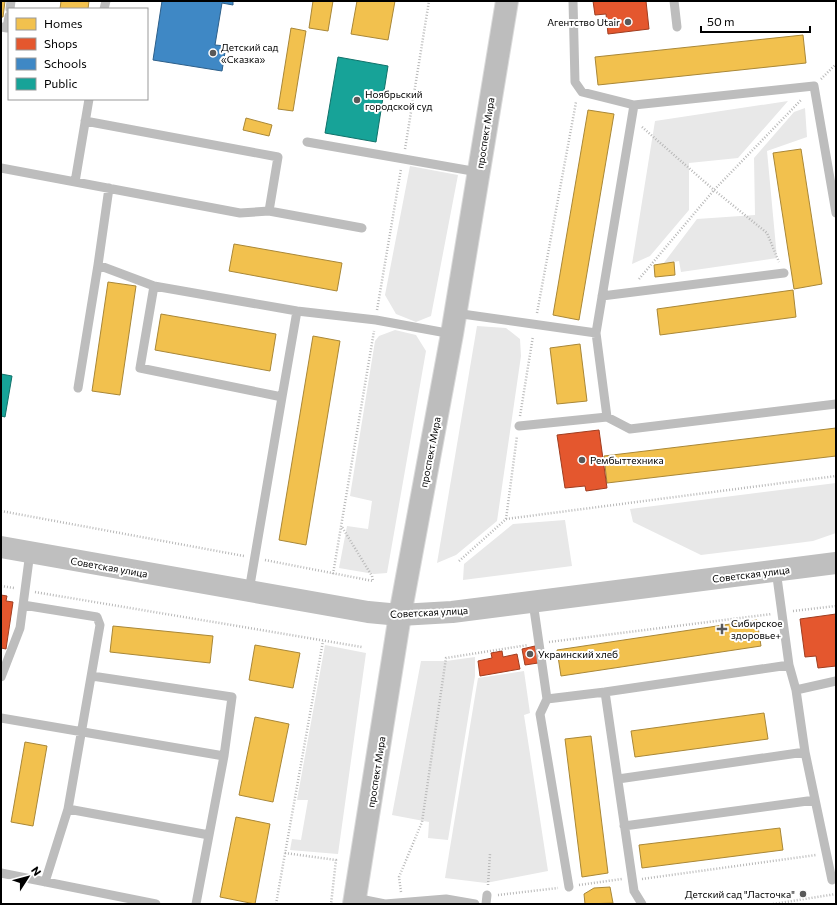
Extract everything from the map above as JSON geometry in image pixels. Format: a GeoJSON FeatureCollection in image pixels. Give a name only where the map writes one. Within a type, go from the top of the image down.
{"type":"FeatureCollection","features":[{"type":"Feature","properties":{"kind":"main road","name":"проспект Мира"},"geometry":{"type":"LineString","coordinates":[[355,901],[400,615],[452,334],[507,1]]}},
{"type":"Feature","properties":{"kind":"main road","name":"Советская улица"},"geometry":{"type":"LineString","coordinates":[[1,547],[249,592],[368,612],[400,615],[452,612],[836,563]]}},
{"type":"Feature","properties":{"kind":"lane"},"geometry":{"type":"LineString","coordinates":[[573,1],[575,82],[582,92],[634,105],[814,86],[836,213]]}},
{"type":"Feature","properties":{"kind":"lane"},"geometry":{"type":"LineString","coordinates":[[674,1],[677,27]]}},
{"type":"Feature","properties":{"kind":"lane"},"geometry":{"type":"LineString","coordinates":[[1,27],[7,28],[8,22]]}},
{"type":"Feature","properties":{"kind":"lane"},"geometry":{"type":"LineString","coordinates":[[75,182],[89,100]]}},
{"type":"Feature","properties":{"kind":"lane"},"geometry":{"type":"LineString","coordinates":[[607,417],[596,332],[634,105]]}},
{"type":"Feature","properties":{"kind":"lane"},"geometry":{"type":"LineString","coordinates":[[85,121],[278,157],[269,211]]}},
{"type":"Feature","properties":{"kind":"lane"},"geometry":{"type":"LineString","coordinates":[[306,142],[478,172]]}},
{"type":"Feature","properties":{"kind":"lane"},"geometry":{"type":"LineString","coordinates":[[1,168],[240,213],[269,211],[362,228]]}},
{"type":"Feature","properties":{"kind":"lane"},"geometry":{"type":"LineString","coordinates":[[78,388],[109,188]]}},
{"type":"Feature","properties":{"kind":"lane"},"geometry":{"type":"LineString","coordinates":[[98,265],[154,286],[296,311],[376,320],[452,334]]}},
{"type":"Feature","properties":{"kind":"lane"},"geometry":{"type":"LineString","coordinates":[[602,296],[784,273]]}},
{"type":"Feature","properties":{"kind":"lane"},"geometry":{"type":"LineString","coordinates":[[154,286],[140,368],[282,396]]}},
{"type":"Feature","properties":{"kind":"lane"},"geometry":{"type":"LineString","coordinates":[[249,592],[296,311]]}},
{"type":"Feature","properties":{"kind":"lane"},"geometry":{"type":"LineString","coordinates":[[455,313],[596,332]]}},
{"type":"Feature","properties":{"kind":"lane"},"geometry":{"type":"LineString","coordinates":[[518,426],[607,417],[630,429],[836,404]]}},
{"type":"Feature","properties":{"kind":"lane"},"geometry":{"type":"LineString","coordinates":[[1,677],[16,640],[23,604],[30,552]]}},
{"type":"Feature","properties":{"kind":"lane"},"geometry":{"type":"LineString","coordinates":[[776,570],[789,665],[796,690],[805,752],[832,880]]}},
{"type":"Feature","properties":{"kind":"lane"},"geometry":{"type":"LineString","coordinates":[[533,602],[547,699],[540,714],[570,887]]}},
{"type":"Feature","properties":{"kind":"lane"},"geometry":{"type":"LineString","coordinates":[[23,604],[97,618],[100,625],[68,810],[45,882]]}},
{"type":"Feature","properties":{"kind":"lane"},"geometry":{"type":"LineString","coordinates":[[547,699],[789,665]]}},
{"type":"Feature","properties":{"kind":"lane"},"geometry":{"type":"LineString","coordinates":[[92,676],[232,697],[224,756],[196,904]]}},
{"type":"Feature","properties":{"kind":"lane"},"geometry":{"type":"LineString","coordinates":[[796,690],[836,681]]}},
{"type":"Feature","properties":{"kind":"lane"},"geometry":{"type":"LineString","coordinates":[[605,692],[632,880],[634,891],[642,904]]}},
{"type":"Feature","properties":{"kind":"lane"},"geometry":{"type":"LineString","coordinates":[[1,718],[224,756]]}},
{"type":"Feature","properties":{"kind":"lane"},"geometry":{"type":"LineString","coordinates":[[618,779],[805,752]]}},
{"type":"Feature","properties":{"kind":"lane"},"geometry":{"type":"LineString","coordinates":[[624,826],[815,800]]}},
{"type":"Feature","properties":{"kind":"lane"},"geometry":{"type":"LineString","coordinates":[[68,810],[209,835]]}},
{"type":"Feature","properties":{"kind":"lane"},"geometry":{"type":"LineString","coordinates":[[1,873],[156,904]]}},
{"type":"Feature","properties":{"kind":"lane"},"geometry":{"type":"LineString","coordinates":[[355,901],[393,904],[446,899],[475,904]]}},
{"type":"Feature","properties":{"kind":"path"},"geometry":{"type":"LineString","coordinates":[[333,574],[429,1]]}},
{"type":"Feature","properties":{"kind":"path"},"geometry":{"type":"LineString","coordinates":[[628,293],[714,190],[836,64]]}},
{"type":"Feature","properties":{"kind":"path"},"geometry":{"type":"LineString","coordinates":[[506,519],[518,426],[535,324],[579,87]]}},
{"type":"Feature","properties":{"kind":"path"},"geometry":{"type":"LineString","coordinates":[[632,118],[714,190],[767,233],[784,273]]}},
{"type":"Feature","properties":{"kind":"path"},"geometry":{"type":"LineString","coordinates":[[459,560],[506,519],[836,476]]}},
{"type":"Feature","properties":{"kind":"path"},"geometry":{"type":"LineString","coordinates":[[1,511],[373,581],[372,576],[342,527]]}},
{"type":"Feature","properties":{"kind":"path"},"geometry":{"type":"LineString","coordinates":[[1,586],[323,642],[362,647]]}},
{"type":"Feature","properties":{"kind":"path"},"geometry":{"type":"LineString","coordinates":[[403,902],[399,877],[422,822],[446,658],[539,643],[836,606]]}},
{"type":"Feature","properties":{"kind":"path"},"geometry":{"type":"LineString","coordinates":[[276,904],[323,642]]}},
{"type":"Feature","properties":{"kind":"path"},"geometry":{"type":"LineString","coordinates":[[285,853],[336,860],[331,904]]}},
{"type":"Feature","properties":{"kind":"path"},"geometry":{"type":"LineString","coordinates":[[490,854],[487,900],[498,895],[570,887],[616,879],[632,880],[826,854]]}},
{"type":"Feature","properties":{"kind":"path"},"geometry":{"type":"LineString","coordinates":[[773,904],[836,894]]}},
{"type":"Feature","properties":{"kind":"shaded area"},"geometry":{"type":"Polygon","coordinates":[[[788,101],[738,158],[689,163],[689,210],[650,256],[632,264],[655,121],[788,101]]]}},
{"type":"Feature","properties":{"kind":"shaded area"},"geometry":{"type":"Polygon","coordinates":[[[805,108],[807,137],[767,151],[777,258],[681,272],[679,261],[663,264],[697,219],[755,215],[754,158],[794,112],[805,108]]]}},
{"type":"Feature","properties":{"kind":"shaded area"},"geometry":{"type":"Polygon","coordinates":[[[410,166],[458,175],[431,316],[416,322],[396,314],[385,295],[410,166]]]}},
{"type":"Feature","properties":{"kind":"shaded area"},"geometry":{"type":"Polygon","coordinates":[[[477,326],[506,328],[520,339],[521,356],[497,521],[456,555],[437,563],[477,326]]]}},
{"type":"Feature","properties":{"kind":"shaded area"},"geometry":{"type":"Polygon","coordinates":[[[395,330],[416,335],[426,351],[387,573],[374,574],[339,568],[347,526],[368,529],[372,501],[350,496],[375,341],[379,336],[395,330]]]}},
{"type":"Feature","properties":{"kind":"shaded area"},"geometry":{"type":"Polygon","coordinates":[[[836,483],[836,533],[813,541],[701,555],[633,522],[630,509],[836,483]]]}},
{"type":"Feature","properties":{"kind":"shaded area"},"geometry":{"type":"Polygon","coordinates":[[[565,520],[572,566],[463,580],[464,564],[513,524],[565,520]]]}},
{"type":"Feature","properties":{"kind":"shaded area"},"geometry":{"type":"Polygon","coordinates":[[[325,645],[366,653],[338,854],[290,850],[292,839],[301,840],[308,800],[297,800],[325,645]]]}},
{"type":"Feature","properties":{"kind":"shaded area"},"geometry":{"type":"Polygon","coordinates":[[[475,657],[475,676],[448,840],[428,838],[429,822],[392,815],[421,661],[446,661],[475,657]]]}},
{"type":"Feature","properties":{"kind":"shaded area"},"geometry":{"type":"Polygon","coordinates":[[[524,671],[530,713],[524,715],[548,871],[486,883],[445,878],[478,678],[524,671]]]}},
{"type":"Feature","properties":{"kind":"building: Homes"},"geometry":{"type":"Polygon","coordinates":[[[1,1],[5,1],[3,17],[1,17],[1,1]]]}},
{"type":"Feature","properties":{"kind":"building: Homes"},"geometry":{"type":"Polygon","coordinates":[[[61,1],[89,1],[88,8],[60,8],[61,1]]]}},
{"type":"Feature","properties":{"kind":"building: Homes"},"geometry":{"type":"Polygon","coordinates":[[[313,1],[333,1],[328,31],[309,28],[313,1]]]}},
{"type":"Feature","properties":{"kind":"building: Homes"},"geometry":{"type":"Polygon","coordinates":[[[357,1],[395,1],[388,40],[351,34],[357,1]]]}},
{"type":"Feature","properties":{"kind":"building: Homes"},"geometry":{"type":"Polygon","coordinates":[[[291,28],[306,31],[293,111],[278,109],[291,28]]]}},
{"type":"Feature","properties":{"kind":"building: Homes"},"geometry":{"type":"Polygon","coordinates":[[[803,35],[806,63],[598,85],[595,57],[803,35]]]}},
{"type":"Feature","properties":{"kind":"building: Homes"},"geometry":{"type":"Polygon","coordinates":[[[588,110],[614,114],[579,320],[553,315],[588,110]]]}},
{"type":"Feature","properties":{"kind":"building: Homes"},"geometry":{"type":"Polygon","coordinates":[[[246,118],[272,125],[269,136],[243,130],[246,118]]]}},
{"type":"Feature","properties":{"kind":"building: Homes"},"geometry":{"type":"Polygon","coordinates":[[[801,149],[822,284],[794,289],[773,153],[801,149]]]}},
{"type":"Feature","properties":{"kind":"building: Homes"},"geometry":{"type":"Polygon","coordinates":[[[234,244],[342,263],[337,291],[229,271],[234,244]]]}},
{"type":"Feature","properties":{"kind":"building: Homes"},"geometry":{"type":"Polygon","coordinates":[[[674,262],[675,275],[655,277],[654,265],[674,262]]]}},
{"type":"Feature","properties":{"kind":"building: Homes"},"geometry":{"type":"Polygon","coordinates":[[[108,282],[136,286],[120,395],[92,391],[108,282]]]}},
{"type":"Feature","properties":{"kind":"building: Homes"},"geometry":{"type":"Polygon","coordinates":[[[793,290],[796,317],[660,335],[657,309],[793,290]]]}},
{"type":"Feature","properties":{"kind":"building: Homes"},"geometry":{"type":"Polygon","coordinates":[[[161,314],[276,334],[270,371],[155,350],[161,314]]]}},
{"type":"Feature","properties":{"kind":"building: Homes"},"geometry":{"type":"Polygon","coordinates":[[[313,336],[340,341],[306,545],[279,540],[313,336]]]}},
{"type":"Feature","properties":{"kind":"building: Homes"},"geometry":{"type":"Polygon","coordinates":[[[580,344],[587,401],[557,404],[550,348],[580,344]]]}},
{"type":"Feature","properties":{"kind":"building: Homes"},"geometry":{"type":"Polygon","coordinates":[[[836,428],[836,456],[607,483],[604,456],[836,428]]]}},
{"type":"Feature","properties":{"kind":"building: Homes"},"geometry":{"type":"Polygon","coordinates":[[[757,620],[761,646],[561,676],[557,650],[757,620]]]}},
{"type":"Feature","properties":{"kind":"building: Homes"},"geometry":{"type":"Polygon","coordinates":[[[113,626],[213,636],[210,663],[110,652],[113,626]]]}},
{"type":"Feature","properties":{"kind":"building: Homes"},"geometry":{"type":"Polygon","coordinates":[[[255,645],[300,653],[293,688],[249,680],[255,645]]]}},
{"type":"Feature","properties":{"kind":"building: Homes"},"geometry":{"type":"Polygon","coordinates":[[[764,713],[768,739],[635,757],[631,731],[764,713]]]}},
{"type":"Feature","properties":{"kind":"building: Homes"},"geometry":{"type":"Polygon","coordinates":[[[255,717],[289,724],[273,802],[239,795],[255,717]]]}},
{"type":"Feature","properties":{"kind":"building: Homes"},"geometry":{"type":"Polygon","coordinates":[[[591,736],[608,873],[582,877],[565,739],[591,736]]]}},
{"type":"Feature","properties":{"kind":"building: Homes"},"geometry":{"type":"Polygon","coordinates":[[[25,742],[47,746],[33,826],[11,822],[25,742]]]}},
{"type":"Feature","properties":{"kind":"building: Homes"},"geometry":{"type":"Polygon","coordinates":[[[236,817],[270,824],[255,904],[220,897],[236,817]]]}},
{"type":"Feature","properties":{"kind":"building: Homes"},"geometry":{"type":"Polygon","coordinates":[[[780,828],[783,850],[642,868],[639,845],[780,828]]]}},
{"type":"Feature","properties":{"kind":"building: Homes"},"geometry":{"type":"Polygon","coordinates":[[[610,887],[613,903],[585,904],[584,894],[594,888],[610,887]]]}},
{"type":"Feature","properties":{"kind":"building: Shops","name":"Агентство Utair"},"geometry":{"type":"Polygon","coordinates":[[[593,1],[646,1],[649,29],[608,34],[606,14],[595,15],[593,1]]]}},
{"type":"Feature","properties":{"kind":"building: Shops","name":"Рембыттехника"},"geometry":{"type":"Polygon","coordinates":[[[599,430],[607,488],[586,491],[585,486],[565,488],[557,435],[599,430]]]}},
{"type":"Feature","properties":{"kind":"building: Shops"},"geometry":{"type":"Polygon","coordinates":[[[1,595],[7,596],[6,601],[13,602],[6,649],[1,648],[1,595]]]}},
{"type":"Feature","properties":{"kind":"building: Shops"},"geometry":{"type":"Polygon","coordinates":[[[836,614],[836,666],[818,668],[816,656],[805,657],[800,619],[836,614]]]}},
{"type":"Feature","properties":{"kind":"building: Shops","name":"Украинский хлеб"},"geometry":{"type":"Polygon","coordinates":[[[535,646],[538,663],[525,665],[522,649],[535,646]]]}},
{"type":"Feature","properties":{"kind":"building: Shops"},"geometry":{"type":"Polygon","coordinates":[[[502,651],[503,657],[517,654],[520,669],[480,676],[478,661],[492,658],[491,653],[502,651]]]}},
{"type":"Feature","properties":{"kind":"building: Schools"},"geometry":{"type":"Polygon","coordinates":[[[162,1],[233,1],[233,5],[222,3],[215,45],[226,46],[222,71],[153,60],[162,1]]]}},
{"type":"Feature","properties":{"kind":"building: Public","name":"Ноябрьский городской суд"},"geometry":{"type":"Polygon","coordinates":[[[338,57],[388,66],[376,142],[325,133],[338,57]]]}},
{"type":"Feature","properties":{"kind":"building: Public"},"geometry":{"type":"Polygon","coordinates":[[[1,374],[12,376],[5,417],[1,416],[1,374]]]}},
{"type":"Feature","properties":{"kind":"place","name":"Агентство Utair"},"geometry":{"type":"Point","coordinates":[628,22]}},
{"type":"Feature","properties":{"kind":"place","name":"Детский сад «Сказка»"},"geometry":{"type":"Point","coordinates":[213,53]}},
{"type":"Feature","properties":{"kind":"place","name":"Ноябрьский городской суд"},"geometry":{"type":"Point","coordinates":[357,100]}},
{"type":"Feature","properties":{"kind":"place","name":"Рембыттехника"},"geometry":{"type":"Point","coordinates":[582,460]}},
{"type":"Feature","properties":{"kind":"place","name":"Сибирское здоровье+"},"geometry":{"type":"Point","coordinates":[722,629]}},
{"type":"Feature","properties":{"kind":"place","name":"Украинский хлеб"},"geometry":{"type":"Point","coordinates":[530,654]}},
{"type":"Feature","properties":{"kind":"place","name":"Детский сад \"Ласточка\""},"geometry":{"type":"Point","coordinates":[803,894]}}]}
